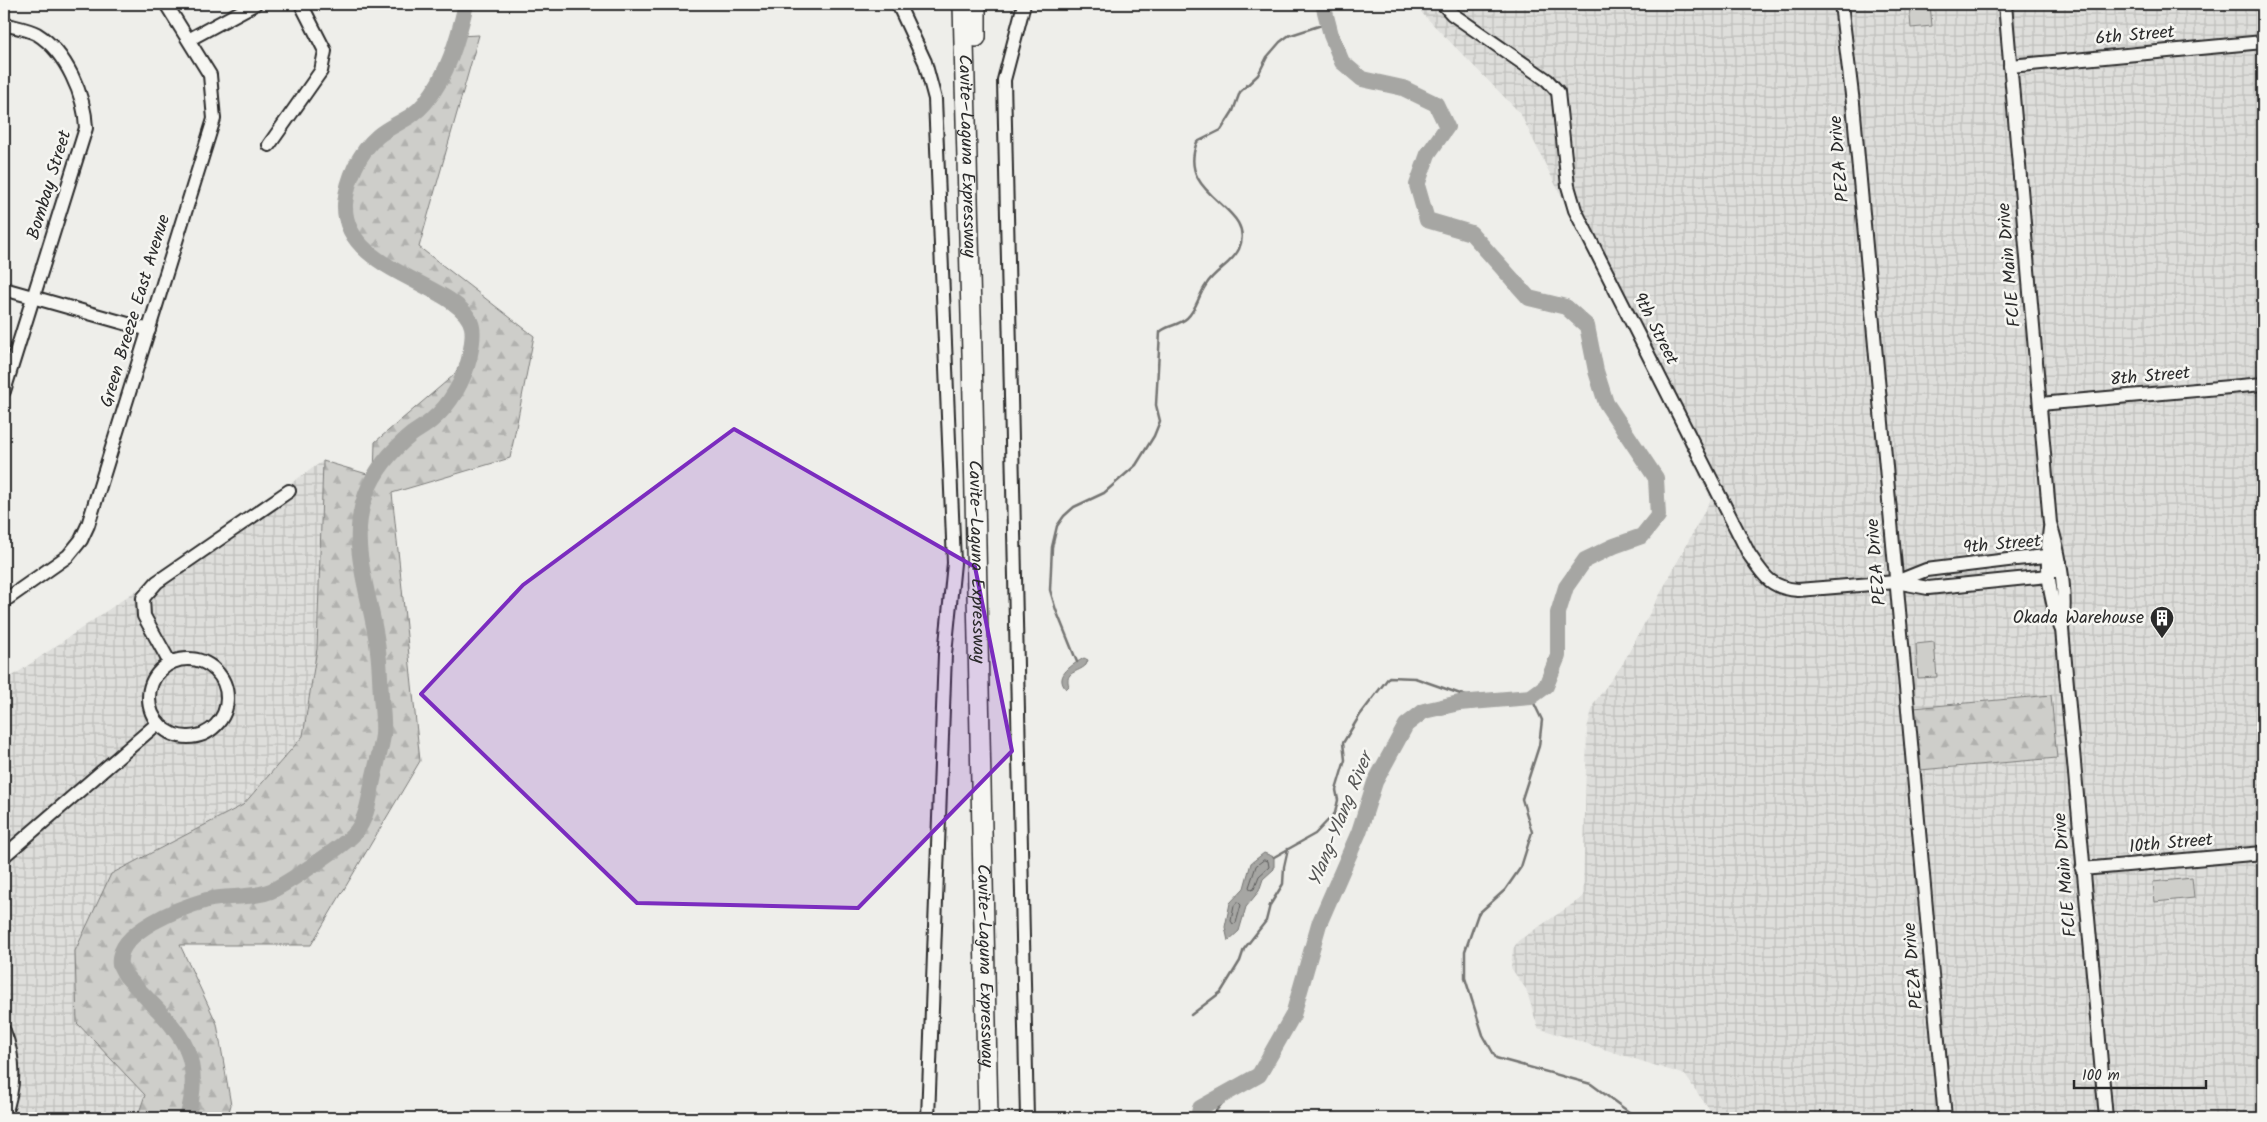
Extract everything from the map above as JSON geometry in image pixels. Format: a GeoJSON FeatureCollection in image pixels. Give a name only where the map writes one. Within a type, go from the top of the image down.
{"type":"FeatureCollection","features":[{"type":"Feature","properties":{"kind":"highway","name":"Cavite–Laguna Expressway"},"geometry":{"type":"LineString","coordinates":[[962,4],[972,353],[988,1118]]}},
{"type":"Feature","properties":{"kind":"highway","name":"Cavite–Laguna Expressway"},"geometry":{"type":"LineString","coordinates":[[976,4],[1001,1118]]}},
{"type":"Feature","properties":{"kind":"street","name":"Green Breeze East Avenue"},"geometry":{"type":"LineString","coordinates":[[4,601],[68,556],[81,540],[88,525],[214,119],[210,75],[190,39],[166,4]]}},
{"type":"Feature","properties":{"kind":"street"},"geometry":{"type":"LineString","coordinates":[[190,39],[255,4]]}},
{"type":"Feature","properties":{"kind":"street"},"geometry":{"type":"LineString","coordinates":[[269,145],[321,71],[324,61],[325,51],[301,4]]}},
{"type":"Feature","properties":{"kind":"street"},"geometry":{"type":"LineString","coordinates":[[898,4],[922,55],[935,99],[954,563],[944,663],[928,1118]]}},
{"type":"Feature","properties":{"kind":"street"},"geometry":{"type":"LineString","coordinates":[[1024,4],[1004,80],[1027,1118]]}},
{"type":"Feature","properties":{"kind":"street","name":"9th Street"},"geometry":{"type":"LineString","coordinates":[[1443,4],[1452,14],[1547,80],[1558,92],[1568,186],[1576,210],[1749,554],[1765,577],[1773,584],[1785,589],[1798,590],[1896,582],[1928,588],[2048,576],[2060,563],[2046,556],[1926,570],[1896,582]]}},
{"type":"Feature","properties":{"kind":"street","name":"PEZA Drive"},"geometry":{"type":"LineString","coordinates":[[1841,4],[1853,102],[1946,1118]]}},
{"type":"Feature","properties":{"kind":"street","name":"FCIE Main Drive"},"geometry":{"type":"LineString","coordinates":[[2005,4],[2050,523],[2060,563],[2065,604],[2062,629],[2082,869],[2106,1118]]}},
{"type":"Feature","properties":{"kind":"street","name":"Bombay Street"},"geometry":{"type":"LineString","coordinates":[[4,24],[35,33],[49,42],[72,78],[86,112],[86,128],[4,391]]}},
{"type":"Feature","properties":{"kind":"street","name":"6th Street"},"geometry":{"type":"LineString","coordinates":[[2010,66],[2263,42]]}},
{"type":"Feature","properties":{"kind":"street"},"geometry":{"type":"LineString","coordinates":[[4,289],[148,330]]}},
{"type":"Feature","properties":{"kind":"street","name":"8th Street"},"geometry":{"type":"LineString","coordinates":[[2040,404],[2263,384]]}},
{"type":"Feature","properties":{"kind":"street"},"geometry":{"type":"LineString","coordinates":[[170,663],[144,616],[143,598],[157,582],[289,491]]}},
{"type":"Feature","properties":{"kind":"street","name":"FCIE Main Drive"},"geometry":{"type":"LineString","coordinates":[[2050,523],[2046,556],[2048,576],[2052,606],[2062,629]]}},
{"type":"Feature","properties":{"kind":"street"},"geometry":{"type":"LineString","coordinates":[[183,659],[197,659],[209,665],[219,674],[226,685],[226,705],[218,723],[208,732],[195,736],[182,736],[169,732],[158,723],[150,708],[150,690],[154,679],[161,669],[170,663],[183,659]]}},
{"type":"Feature","properties":{"kind":"street"},"geometry":{"type":"LineString","coordinates":[[4,856],[158,723]]}},
{"type":"Feature","properties":{"kind":"street","name":"10th Street"},"geometry":{"type":"LineString","coordinates":[[2082,869],[2263,853]]}},
{"type":"Feature","properties":{"kind":"street"},"geometry":{"type":"LineString","coordinates":[[4,1031],[10,1048],[13,1071],[12,1088],[4,1116]]}},
{"type":"Feature","properties":{"kind":"highlighted area"},"geometry":{"type":"Polygon","coordinates":[[[734,429],[975,567],[1012,751],[858,908],[637,903],[421,694],[523,585],[734,429]]]}},
{"type":"Feature","properties":{"kind":"shaded area"},"geometry":{"type":"Polygon","coordinates":[[[1413,4],[2263,4],[2263,1118],[1715,1118],[1685,1075],[1538,1028],[1526,989],[1511,968],[1513,949],[1518,941],[1583,897],[1587,728],[1594,703],[1622,665],[1711,499],[1520,113],[1413,4]]]}},
{"type":"Feature","properties":{"kind":"shaded area"},"geometry":{"type":"Polygon","coordinates":[[[323,461],[317,649],[303,736],[243,805],[111,874],[148,1085],[137,1118],[4,1118],[4,682],[323,461]]]}},
{"type":"Feature","properties":{"kind":"green space"},"geometry":{"type":"Polygon","coordinates":[[[1909,4],[1930,4],[1932,26],[1911,28],[1909,4]]]}},
{"type":"Feature","properties":{"kind":"green space"},"geometry":{"type":"Polygon","coordinates":[[[479,35],[419,247],[534,336],[510,458],[392,493],[420,761],[311,945],[180,945],[217,1024],[231,1105],[227,1118],[137,1118],[145,1095],[77,1023],[75,951],[111,874],[243,805],[303,736],[317,649],[323,461],[374,476],[375,442],[454,375],[471,346],[472,327],[462,309],[420,284],[384,269],[367,252],[348,227],[345,205],[349,184],[360,158],[379,135],[399,125],[422,107],[439,85],[458,36],[479,35]]]}},
{"type":"Feature","properties":{"kind":"green space"},"geometry":{"type":"Polygon","coordinates":[[[1934,642],[1937,677],[1918,678],[1916,644],[1934,642]]]}},
{"type":"Feature","properties":{"kind":"green space"},"geometry":{"type":"Polygon","coordinates":[[[2051,695],[2057,758],[1920,770],[1914,708],[2051,695]]]}},
{"type":"Feature","properties":{"kind":"green space"},"geometry":{"type":"Polygon","coordinates":[[[2192,878],[2194,898],[2155,902],[2153,882],[2192,878]]]}},
{"type":"Feature","properties":{"kind":"water"},"geometry":{"type":"Polygon","coordinates":[[[1084,658],[1088,660],[1086,665],[1070,675],[1068,678],[1069,686],[1066,689],[1063,684],[1063,675],[1066,670],[1084,658]]]}},
{"type":"Feature","properties":{"kind":"water"},"geometry":{"type":"Polygon","coordinates":[[[1264,853],[1274,857],[1274,869],[1263,879],[1259,891],[1246,907],[1239,931],[1228,941],[1225,927],[1230,903],[1244,888],[1251,863],[1264,853]]]}},
{"type":"Feature","properties":{"kind":"waterway"},"geometry":{"type":"LineString","coordinates":[[187,1118],[192,1093],[193,1072],[189,1054],[181,1038],[170,1023],[125,975],[120,965],[121,953],[128,941],[139,931],[183,908],[207,900],[247,896],[271,891],[279,887],[349,839],[359,828],[364,816],[381,747],[383,725],[378,651],[360,553],[361,514],[370,485],[385,461],[405,440],[439,413],[456,392],[469,359],[473,331],[464,312],[448,299],[381,262],[362,247],[349,228],[345,204],[346,195],[351,176],[365,150],[383,132],[420,109],[440,81],[451,56],[466,4]]}},
{"type":"Feature","properties":{"kind":"waterway","name":"Ylang-Ylang River"},"geometry":{"type":"LineString","coordinates":[[1198,1118],[1200,1108],[1259,1075],[1293,1015],[1319,924],[1359,832],[1375,782],[1406,725],[1424,711],[1459,703],[1531,697],[1546,686],[1558,656],[1558,613],[1566,587],[1585,560],[1614,546],[1642,536],[1658,516],[1656,478],[1606,403],[1596,371],[1587,326],[1566,307],[1529,298],[1471,233],[1427,220],[1417,185],[1428,154],[1447,127],[1436,104],[1403,88],[1362,79],[1342,62],[1331,35],[1323,4]]}},
{"type":"Feature","properties":{"kind":"waterway"},"geometry":{"type":"LineString","coordinates":[[1077,662],[1050,590],[1052,547],[1057,526],[1074,507],[1104,493],[1136,465],[1154,436],[1160,421],[1156,405],[1160,332],[1187,318],[1193,311],[1209,280],[1232,259],[1239,249],[1242,234],[1237,222],[1197,177],[1193,161],[1197,142],[1221,130],[1233,111],[1240,92],[1258,75],[1267,57],[1280,42],[1288,36],[1328,23]]}},
{"type":"Feature","properties":{"kind":"waterway"},"geometry":{"type":"LineString","coordinates":[[1274,857],[1315,834],[1335,813],[1338,800],[1336,790],[1345,760],[1343,743],[1360,715],[1389,677],[1415,678],[1469,697],[1498,700]]}},
{"type":"Feature","properties":{"kind":"waterway"},"geometry":{"type":"LineString","coordinates":[[1531,697],[1542,720],[1539,746],[1522,799],[1532,832],[1521,867],[1505,890],[1478,914],[1465,951],[1465,978],[1483,1035],[1496,1058],[1591,1084],[1637,1118]]}},
{"type":"Feature","properties":{"kind":"waterway"},"geometry":{"type":"LineString","coordinates":[[1191,1015],[1221,992],[1240,961],[1244,949],[1266,921],[1270,905],[1283,884],[1288,849]]}},
{"type":"Feature","properties":{"kind":"waterway"},"geometry":{"type":"LineString","coordinates":[[1210,1118],[1234,1089]]}},
{"type":"Feature","properties":{"kind":"place","name":"Okada Warehouse"},"geometry":{"type":"Point","coordinates":[2162,639]}}]}
